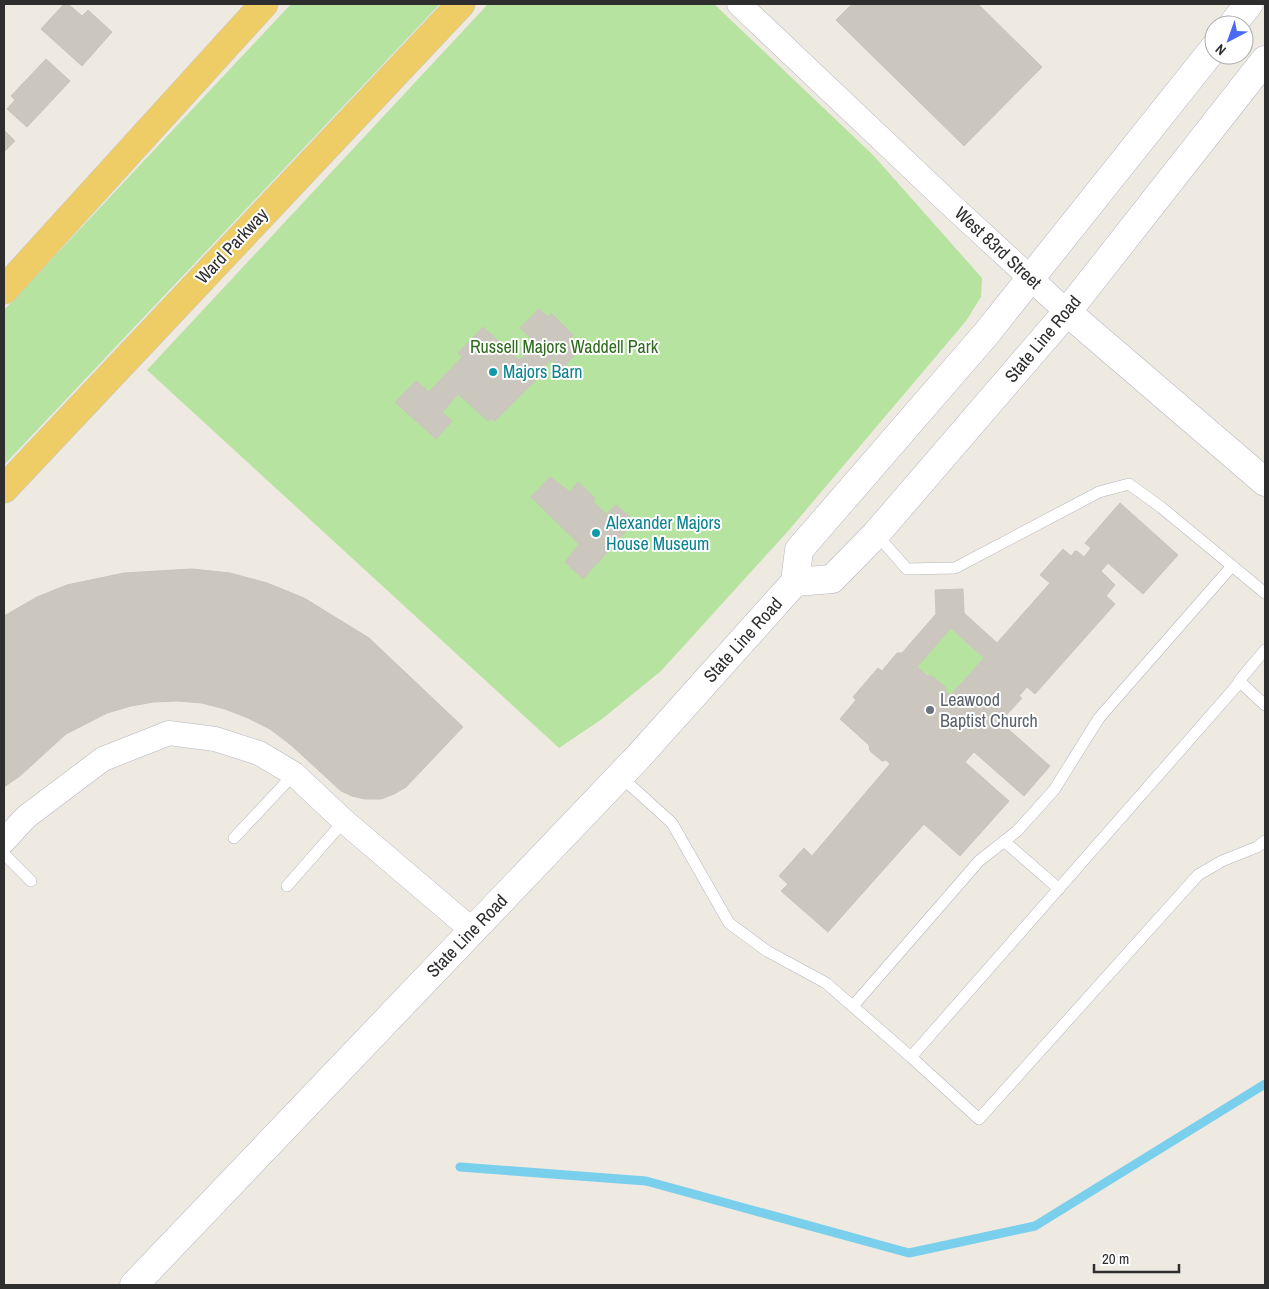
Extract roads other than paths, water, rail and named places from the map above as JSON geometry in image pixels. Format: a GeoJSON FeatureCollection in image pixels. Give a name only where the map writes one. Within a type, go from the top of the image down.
{"type":"FeatureCollection","features":[{"type":"Feature","properties":{"kind":"main road"},"geometry":{"type":"LineString","coordinates":[[4,290],[264,4]]}},
{"type":"Feature","properties":{"kind":"main road","name":"Ward Parkway"},"geometry":{"type":"LineString","coordinates":[[4,489],[461,4]]}},
{"type":"Feature","properties":{"kind":"main road"},"geometry":{"type":"LineString","coordinates":[[1240,15],[1249,4]]}},
{"type":"Feature","properties":{"kind":"main road","name":"State Line Road"},"geometry":{"type":"LineString","coordinates":[[795,582],[832,579],[876,534],[1067,312],[1265,60]]}},
{"type":"Feature","properties":{"kind":"main road","name":"State Line Road"},"geometry":{"type":"LineString","coordinates":[[134,1285],[620,776],[795,582],[799,550],[986,334],[1204,61]]}},
{"type":"Feature","properties":{"kind":"main road","name":"West 83rd Street"},"geometry":{"type":"LineString","coordinates":[[1067,312],[1265,482]]}},
{"type":"Feature","properties":{"kind":"street","name":"West 83rd Street"},"geometry":{"type":"LineString","coordinates":[[739,4],[1067,312]]}},
{"type":"Feature","properties":{"kind":"street"},"geometry":{"type":"LineString","coordinates":[[4,841],[26,818],[103,759],[169,733],[215,740],[258,753],[294,774],[344,821],[472,930]]}},
{"type":"Feature","properties":{"kind":"lane"},"geometry":{"type":"LineString","coordinates":[[876,534],[907,569],[955,568],[1099,492],[1129,484],[1162,508],[1265,593]]}},
{"type":"Feature","properties":{"kind":"lane"},"geometry":{"type":"LineString","coordinates":[[853,1006],[979,861],[1017,831],[1054,790],[1099,718],[1232,566]]}},
{"type":"Feature","properties":{"kind":"lane"},"geometry":{"type":"LineString","coordinates":[[911,1057],[1240,682],[1265,650]]}},
{"type":"Feature","properties":{"kind":"lane"},"geometry":{"type":"LineString","coordinates":[[1240,682],[1265,705]]}},
{"type":"Feature","properties":{"kind":"lane"},"geometry":{"type":"LineString","coordinates":[[234,838],[294,774]]}},
{"type":"Feature","properties":{"kind":"lane"},"geometry":{"type":"LineString","coordinates":[[620,776],[672,823],[729,923],[767,951],[826,984],[979,1119],[1198,875],[1222,861],[1257,847],[1265,841]]}},
{"type":"Feature","properties":{"kind":"lane"},"geometry":{"type":"LineString","coordinates":[[287,886],[344,821]]}},
{"type":"Feature","properties":{"kind":"lane"},"geometry":{"type":"LineString","coordinates":[[1004,841],[1059,888]]}},
{"type":"Feature","properties":{"kind":"lane"},"geometry":{"type":"LineString","coordinates":[[4,854],[31,881]]}},
{"type":"Feature","properties":{"kind":"waterway"},"geometry":{"type":"LineString","coordinates":[[460,1167],[646,1181],[909,1253],[1035,1226],[1265,1084]]}},
{"type":"Feature","properties":{"kind":"place","name":"Majors Barn"},"geometry":{"type":"Point","coordinates":[493,372]}},
{"type":"Feature","properties":{"kind":"place","name":"Alexander Majors House Museum"},"geometry":{"type":"Point","coordinates":[596,533]}},
{"type":"Feature","properties":{"kind":"place","name":"Leawood Baptist Church"},"geometry":{"type":"Point","coordinates":[930,710]}},
{"type":"Feature","properties":{"kind":"park label","name":"Russell Majors Waddell Park"},"geometry":{"type":"Point","coordinates":[564,347]}}]}
